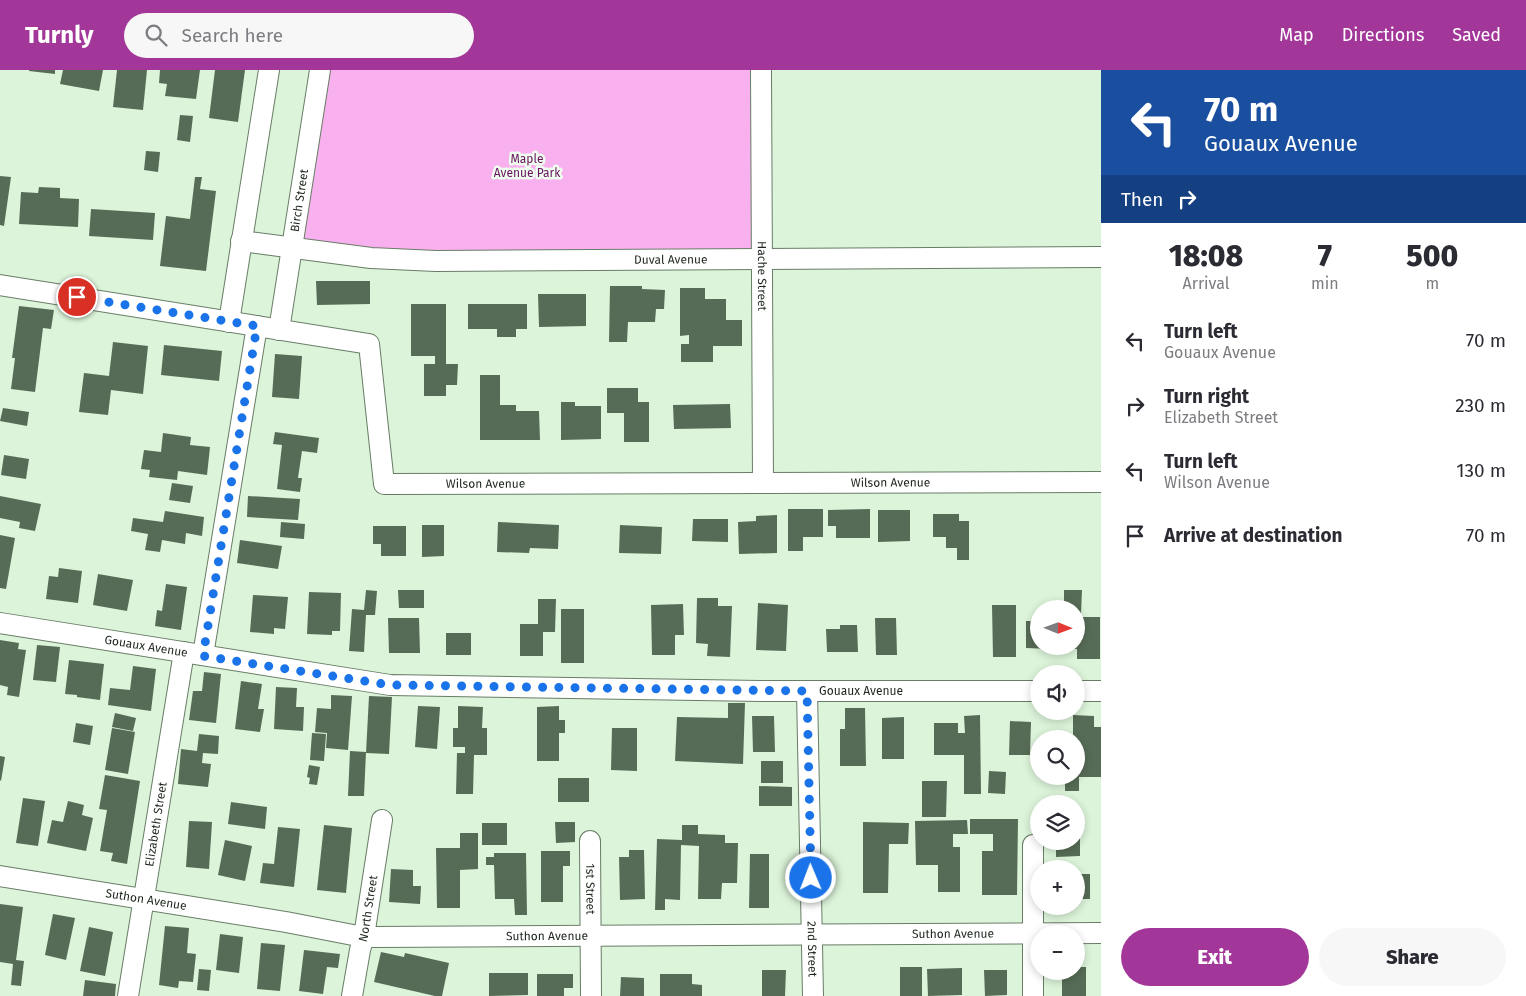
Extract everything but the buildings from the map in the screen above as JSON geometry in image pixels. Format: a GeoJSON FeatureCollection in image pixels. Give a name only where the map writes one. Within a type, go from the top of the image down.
{"type":"FeatureCollection","features":[{"type":"Feature","properties":{"kind":"street"},"geometry":{"type":"LineString","coordinates":[[229,322],[269,70]]}},
{"type":"Feature","properties":{"kind":"street","name":"Birch Street"},"geometry":{"type":"LineString","coordinates":[[279,330],[320,70]]}},
{"type":"Feature","properties":{"kind":"street","name":"Hache Street"},"geometry":{"type":"LineString","coordinates":[[761,70],[763,483]]}},
{"type":"Feature","properties":{"kind":"street","name":"Duval Avenue"},"geometry":{"type":"LineString","coordinates":[[242,241],[371,258],[436,261],[1101,257]]}},
{"type":"Feature","properties":{"kind":"street","name":"Wilson Avenue"},"geometry":{"type":"LineString","coordinates":[[0,286],[369,344],[384,484],[1101,482]]}},
{"type":"Feature","properties":{"kind":"street","name":"Elizabeth Street"},"geometry":{"type":"LineString","coordinates":[[128,996],[144,899],[194,654],[257,326]]}},
{"type":"Feature","properties":{"kind":"street","name":"Gouaux Avenue"},"geometry":{"type":"LineString","coordinates":[[0,623],[390,685],[807,691],[1030,691]]}},
{"type":"Feature","properties":{"kind":"street","name":"2nd Street"},"geometry":{"type":"LineString","coordinates":[[807,691],[812,996]]}},
{"type":"Feature","properties":{"kind":"street"},"geometry":{"type":"LineString","coordinates":[[1085,691],[1101,691]]}},
{"type":"Feature","properties":{"kind":"street","name":"North Street"},"geometry":{"type":"LineString","coordinates":[[352,996],[364,936],[382,820]]}},
{"type":"Feature","properties":{"kind":"street","name":"1st Street"},"geometry":{"type":"LineString","coordinates":[[590,841],[591,996]]}},
{"type":"Feature","properties":{"kind":"street"},"geometry":{"type":"LineString","coordinates":[[1033,850],[1033,925]]}},
{"type":"Feature","properties":{"kind":"street","name":"Suthon Avenue"},"geometry":{"type":"LineString","coordinates":[[0,876],[364,936],[1030,933]]}},
{"type":"Feature","properties":{"kind":"street","name":"Suthon Avenue"},"geometry":{"type":"LineString","coordinates":[[1085,933],[1101,933]]}},
{"type":"Feature","properties":{"kind":"street"},"geometry":{"type":"LineString","coordinates":[[1033,980],[1033,996]]}},
{"type":"Feature","properties":{"kind":"green space","name":"Maple Avenue Park"},"geometry":{"type":"Polygon","coordinates":[[[320,70],[761,70],[762,259],[291,248],[320,70]]]}},
{"type":"Feature","properties":{"kind":"route"},"geometry":{"type":"LineString","coordinates":[[77,297],[257,326],[203,656],[390,685],[807,691],[811,878]]}}]}
